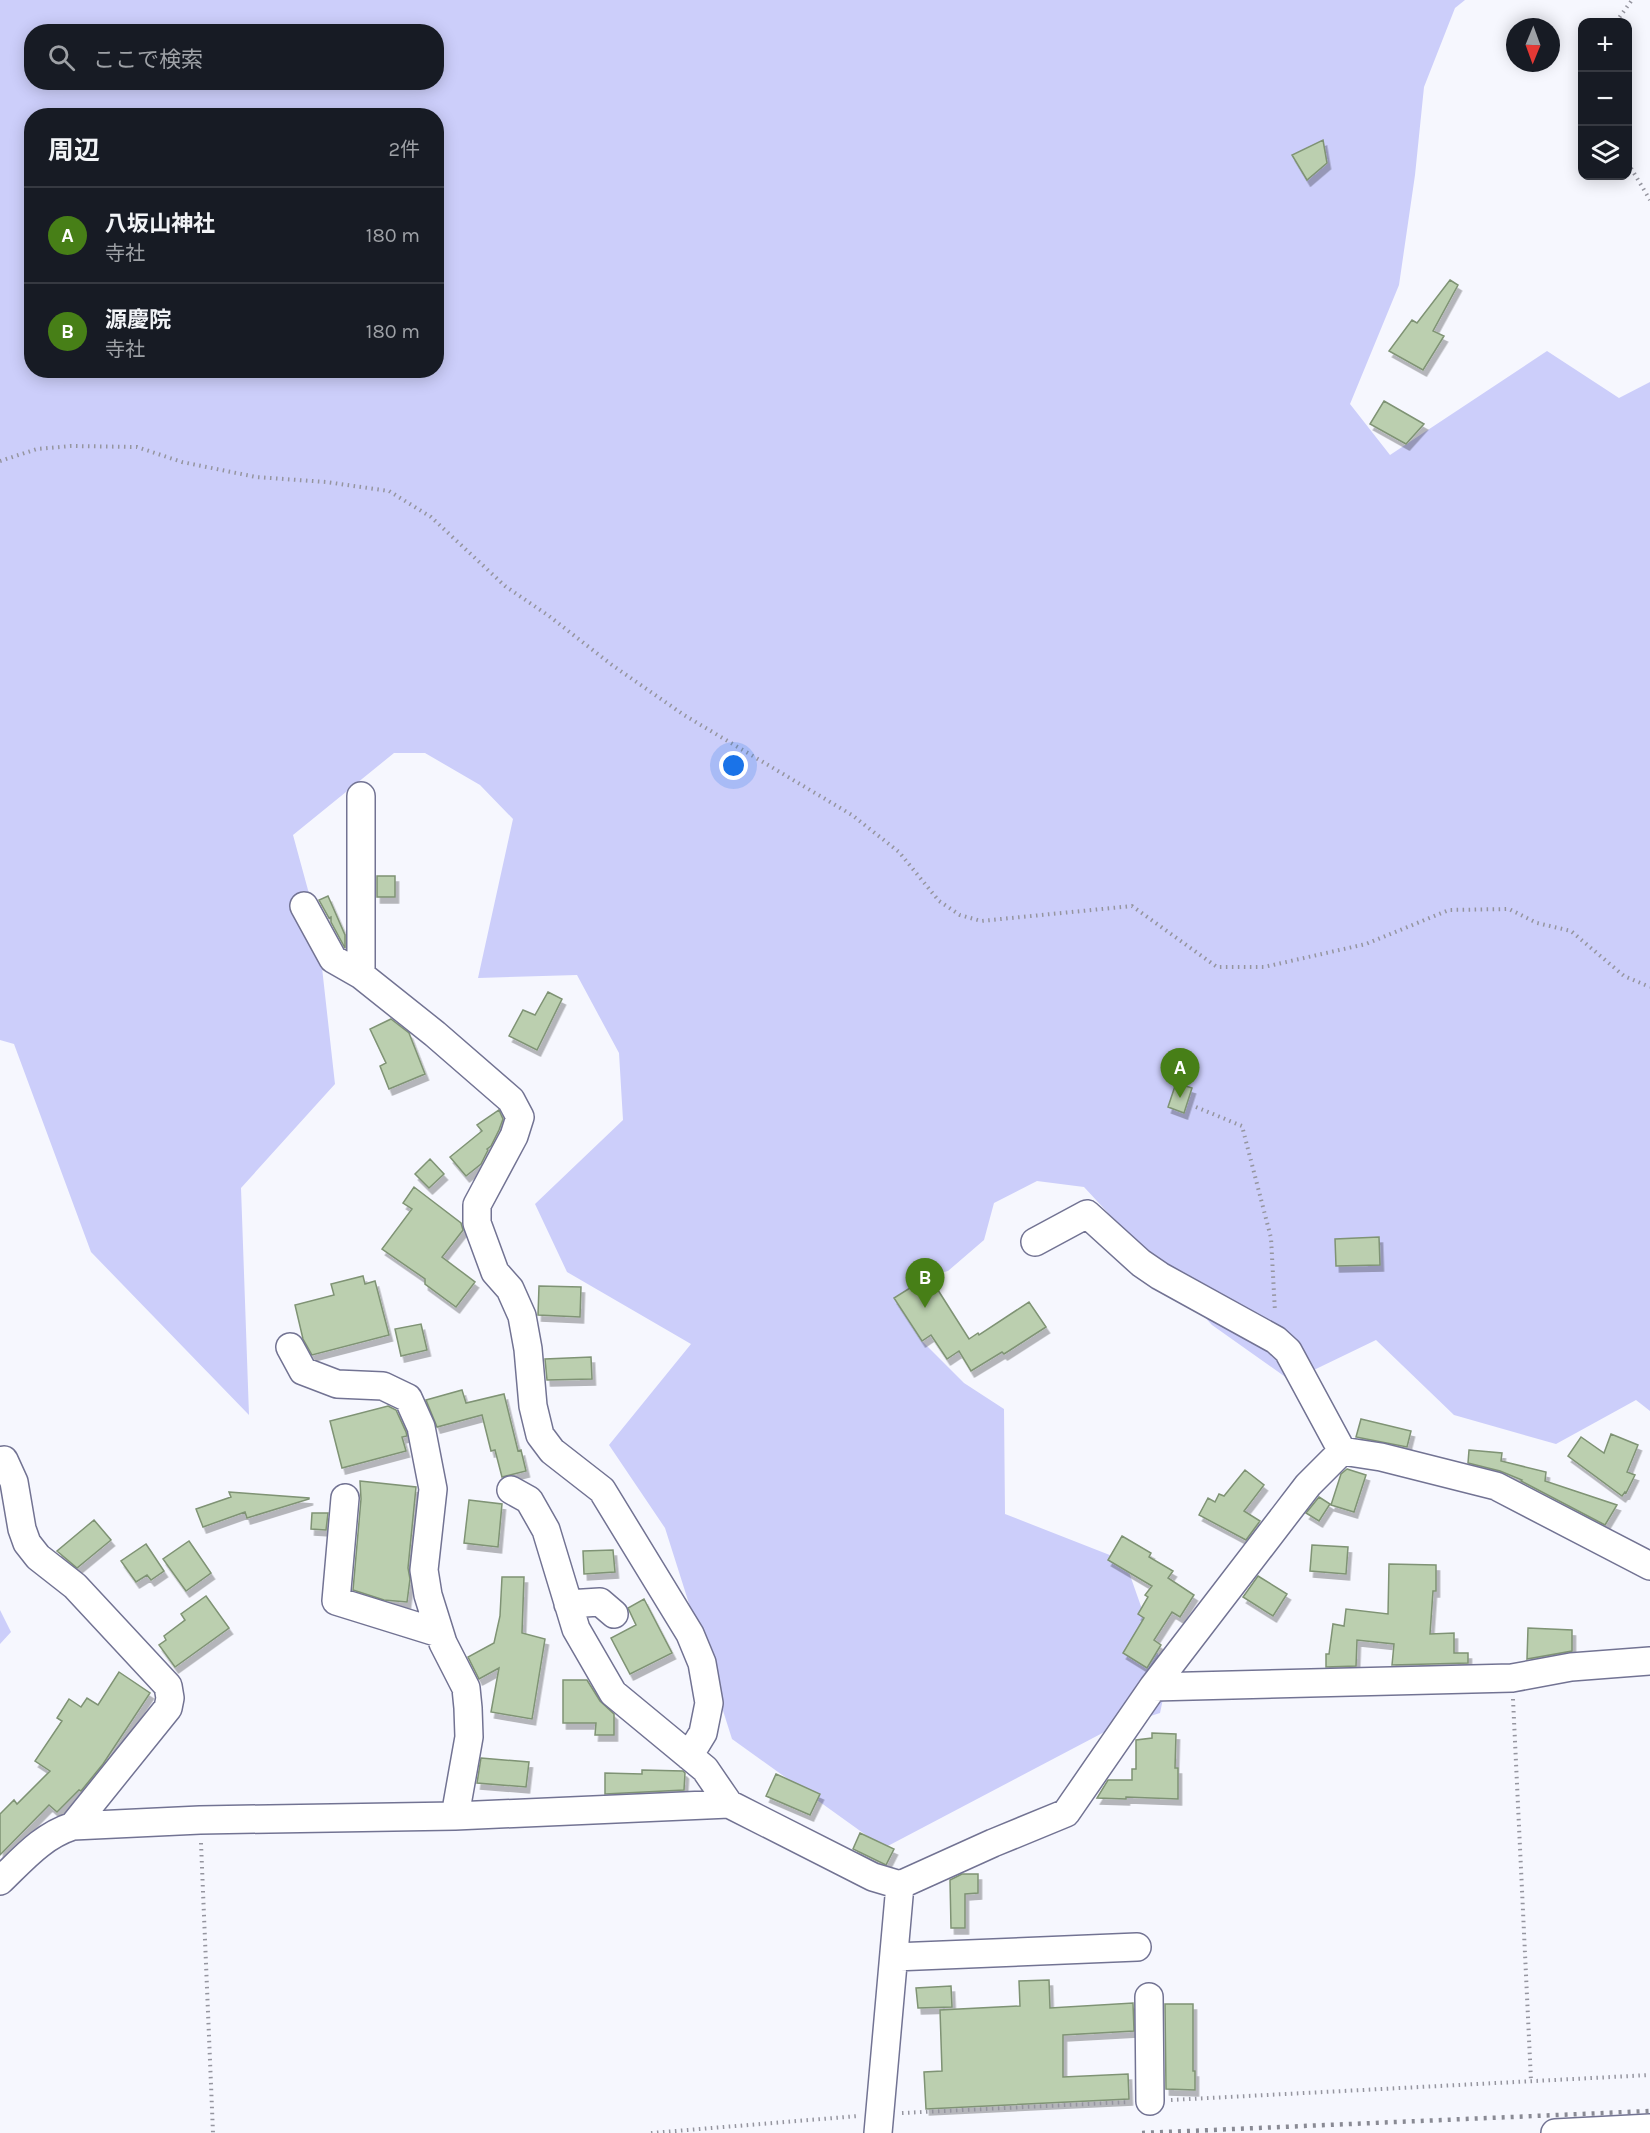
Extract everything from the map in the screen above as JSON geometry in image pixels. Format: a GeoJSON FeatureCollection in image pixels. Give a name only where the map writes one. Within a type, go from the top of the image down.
{"type":"FeatureCollection","features":[{"type":"Feature","properties":{"kind":"street"},"geometry":{"type":"LineString","coordinates":[[361,796],[362,975]]}},
{"type":"Feature","properties":{"kind":"street"},"geometry":{"type":"LineString","coordinates":[[304,906],[333,959],[362,975],[435,1034],[511,1100],[520,1117],[514,1136],[477,1205],[477,1224],[495,1272],[510,1289],[522,1316],[528,1349],[533,1406],[540,1435],[552,1450],[602,1490],[690,1634],[702,1663],[709,1703],[704,1733],[689,1756]]}},
{"type":"Feature","properties":{"kind":"street"},"geometry":{"type":"LineString","coordinates":[[1035,1242],[1087,1214],[1141,1263],[1160,1276],[1276,1340],[1288,1350],[1342,1451]]}},
{"type":"Feature","properties":{"kind":"street"},"geometry":{"type":"LineString","coordinates":[[290,1347],[303,1371],[337,1384],[383,1386],[408,1398],[421,1427],[433,1489],[424,1570],[428,1595],[439,1633],[466,1688],[468,1708],[469,1737],[455,1816]]}},
{"type":"Feature","properties":{"kind":"street"},"geometry":{"type":"LineString","coordinates":[[1342,1451],[1381,1457],[1496,1486],[1650,1566]]}},
{"type":"Feature","properties":{"kind":"street"},"geometry":{"type":"LineString","coordinates":[[511,1490],[530,1500],[546,1530],[576,1629],[613,1693],[705,1769],[729,1804],[873,1877],[900,1886],[993,1843],[1066,1813],[1153,1688],[1308,1485],[1342,1451]]}},
{"type":"Feature","properties":{"kind":"street"},"geometry":{"type":"LineString","coordinates":[[0,1461],[4,1460],[14,1482],[22,1529],[27,1544],[38,1557],[75,1586],[168,1686],[170,1698],[168,1708],[73,1826]]}},
{"type":"Feature","properties":{"kind":"street"},"geometry":{"type":"LineString","coordinates":[[345,1498],[336,1601],[439,1633]]}},
{"type":"Feature","properties":{"kind":"street"},"geometry":{"type":"LineString","coordinates":[[568,1604],[600,1602],[614,1614]]}},
{"type":"Feature","properties":{"kind":"street"},"geometry":{"type":"LineString","coordinates":[[1153,1688],[1512,1678],[1571,1667],[1650,1661]]}},
{"type":"Feature","properties":{"kind":"street"},"geometry":{"type":"LineString","coordinates":[[0,1881],[40,1841],[57,1831],[73,1826],[200,1820],[455,1816],[729,1804]]}},
{"type":"Feature","properties":{"kind":"street"},"geometry":{"type":"LineString","coordinates":[[878,2133],[900,1886]]}},
{"type":"Feature","properties":{"kind":"street"},"geometry":{"type":"LineString","coordinates":[[894,1957],[1137,1947]]}},
{"type":"Feature","properties":{"kind":"street"},"geometry":{"type":"LineString","coordinates":[[1149,1997],[1150,2101]]}},
{"type":"Feature","properties":{"kind":"street"},"geometry":{"type":"LineString","coordinates":[[1556,2133],[1650,2128]]}},
{"type":"Feature","properties":{"kind":"path"},"geometry":{"type":"LineString","coordinates":[[1619,18],[1632,0]]}},
{"type":"Feature","properties":{"kind":"path"},"geometry":{"type":"LineString","coordinates":[[1632,170],[1650,200]]}},
{"type":"Feature","properties":{"kind":"path"},"geometry":{"type":"LineString","coordinates":[[0,461],[37,449],[70,446],[137,447],[182,462],[256,477],[326,482],[389,491],[431,517],[505,586],[648,690],[684,715],[852,815],[899,852],[939,901],[960,915],[981,921],[1132,906],[1217,967],[1264,967],[1366,944],[1449,910],[1509,909],[1537,923],[1571,931],[1624,976],[1650,987]]}},
{"type":"Feature","properties":{"kind":"path"},"geometry":{"type":"LineString","coordinates":[[1196,1107],[1242,1126],[1270,1238],[1276,1340]]}},
{"type":"Feature","properties":{"kind":"path"},"geometry":{"type":"LineString","coordinates":[[1512,1678],[1531,2081]]}},
{"type":"Feature","properties":{"kind":"path"},"geometry":{"type":"LineString","coordinates":[[200,1820],[213,2133]]}},
{"type":"Feature","properties":{"kind":"shaded area"},"geometry":{"type":"Polygon","coordinates":[[[0,0],[1465,0],[1455,8],[1424,87],[1415,175],[1399,285],[1350,404],[1390,455],[1547,351],[1619,398],[1650,382],[1650,1411],[1636,1400],[1556,1444],[1454,1415],[1376,1340],[1291,1381],[1212,1325],[1084,1187],[1037,1181],[994,1203],[984,1240],[948,1271],[929,1276],[894,1298],[922,1341],[964,1383],[1004,1409],[1005,1514],[1125,1561],[1167,1680],[1160,1713],[1112,1728],[884,1848],[732,1739],[665,1528],[609,1445],[691,1344],[567,1272],[535,1204],[623,1120],[619,1053],[577,975],[478,978],[513,819],[480,785],[425,753],[394,753],[293,835],[317,923],[335,1084],[241,1188],[249,1415],[91,1252],[14,1044],[0,1040],[0,0]]]}},
{"type":"Feature","properties":{"kind":"shaded area"},"geometry":{"type":"Polygon","coordinates":[[[0,1610],[11,1632],[0,1644],[0,1610]]]}},
{"type":"Feature","properties":{"kind":"building"},"geometry":{"type":"Polygon","coordinates":[[[1323,140],[1327,163],[1307,180],[1292,155],[1323,140]]]}},
{"type":"Feature","properties":{"kind":"building"},"geometry":{"type":"Polygon","coordinates":[[[1450,280],[1458,285],[1433,331],[1444,336],[1423,370],[1389,351],[1412,320],[1417,323],[1450,280]]]}},
{"type":"Feature","properties":{"kind":"building"},"geometry":{"type":"Polygon","coordinates":[[[1384,401],[1424,424],[1406,444],[1370,424],[1384,401]]]}},
{"type":"Feature","properties":{"kind":"building"},"geometry":{"type":"Polygon","coordinates":[[[377,876],[395,876],[395,897],[377,897],[377,876]]]}},
{"type":"Feature","properties":{"kind":"building"},"geometry":{"type":"Polygon","coordinates":[[[328,896],[345,935],[345,948],[331,922],[331,917],[329,918],[319,900],[328,896]]]}},
{"type":"Feature","properties":{"kind":"building"},"geometry":{"type":"Polygon","coordinates":[[[548,992],[562,999],[537,1050],[509,1036],[523,1010],[535,1015],[548,992]]]}},
{"type":"Feature","properties":{"kind":"building"},"geometry":{"type":"Polygon","coordinates":[[[391,1019],[409,1033],[425,1074],[389,1089],[380,1066],[386,1063],[370,1029],[391,1019]]]}},
{"type":"Feature","properties":{"kind":"building"},"geometry":{"type":"Polygon","coordinates":[[[1176,1083],[1192,1088],[1184,1113],[1168,1107],[1176,1083]]]}},
{"type":"Feature","properties":{"kind":"building"},"geometry":{"type":"Polygon","coordinates":[[[499,1110],[503,1119],[491,1146],[487,1149],[481,1164],[466,1176],[450,1157],[482,1131],[477,1125],[499,1110]]]}},
{"type":"Feature","properties":{"kind":"building"},"geometry":{"type":"Polygon","coordinates":[[[430,1159],[444,1174],[429,1188],[415,1174],[430,1159]]]}},
{"type":"Feature","properties":{"kind":"building"},"geometry":{"type":"Polygon","coordinates":[[[414,1187],[461,1223],[463,1230],[442,1257],[475,1282],[456,1307],[425,1284],[425,1279],[382,1249],[412,1209],[403,1203],[414,1187]]]}},
{"type":"Feature","properties":{"kind":"building"},"geometry":{"type":"Polygon","coordinates":[[[1379,1237],[1380,1265],[1336,1266],[1335,1239],[1379,1237]]]}},
{"type":"Feature","properties":{"kind":"building"},"geometry":{"type":"Polygon","coordinates":[[[363,1276],[365,1284],[375,1281],[389,1335],[312,1355],[303,1339],[295,1305],[334,1295],[331,1284],[363,1276]]]}},
{"type":"Feature","properties":{"kind":"building"},"geometry":{"type":"Polygon","coordinates":[[[929,1276],[969,1339],[978,1333],[979,1335],[1029,1302],[1046,1327],[1004,1354],[1002,1352],[971,1371],[959,1351],[947,1359],[931,1335],[922,1341],[894,1298],[929,1276]]]}},
{"type":"Feature","properties":{"kind":"building"},"geometry":{"type":"Polygon","coordinates":[[[539,1286],[581,1287],[580,1317],[538,1315],[539,1286]]]}},
{"type":"Feature","properties":{"kind":"building"},"geometry":{"type":"Polygon","coordinates":[[[421,1324],[427,1350],[401,1356],[395,1329],[421,1324]]]}},
{"type":"Feature","properties":{"kind":"building"},"geometry":{"type":"Polygon","coordinates":[[[591,1357],[592,1379],[547,1380],[545,1359],[591,1357]]]}},
{"type":"Feature","properties":{"kind":"building"},"geometry":{"type":"Polygon","coordinates":[[[462,1390],[466,1403],[504,1394],[518,1451],[521,1450],[526,1471],[502,1477],[495,1450],[491,1451],[482,1415],[437,1427],[426,1400],[462,1390]]]}},
{"type":"Feature","properties":{"kind":"building"},"geometry":{"type":"Polygon","coordinates":[[[388,1406],[396,1410],[406,1432],[407,1436],[402,1437],[406,1451],[342,1468],[330,1421],[388,1406]]]}},
{"type":"Feature","properties":{"kind":"building"},"geometry":{"type":"Polygon","coordinates":[[[1361,1419],[1411,1431],[1407,1447],[1356,1437],[1361,1419]]]}},
{"type":"Feature","properties":{"kind":"building"},"geometry":{"type":"Polygon","coordinates":[[[1611,1434],[1638,1445],[1627,1472],[1635,1475],[1626,1493],[1622,1496],[1568,1456],[1581,1437],[1604,1453],[1611,1434]]]}},
{"type":"Feature","properties":{"kind":"building"},"geometry":{"type":"Polygon","coordinates":[[[1469,1450],[1502,1453],[1501,1461],[1546,1472],[1545,1481],[1617,1505],[1605,1525],[1522,1480],[1500,1471],[1468,1463],[1469,1450]]]}},
{"type":"Feature","properties":{"kind":"building"},"geometry":{"type":"Polygon","coordinates":[[[1347,1469],[1366,1475],[1354,1512],[1331,1505],[1341,1474],[1347,1469]]]}},
{"type":"Feature","properties":{"kind":"building"},"geometry":{"type":"Polygon","coordinates":[[[1245,1470],[1264,1485],[1244,1511],[1260,1521],[1246,1540],[1199,1515],[1208,1498],[1215,1502],[1219,1494],[1224,1496],[1245,1470]]]}},
{"type":"Feature","properties":{"kind":"building"},"geometry":{"type":"Polygon","coordinates":[[[360,1481],[416,1487],[407,1602],[384,1600],[353,1590],[361,1499],[360,1481]]]}},
{"type":"Feature","properties":{"kind":"building"},"geometry":{"type":"Polygon","coordinates":[[[229,1492],[309,1499],[247,1518],[245,1512],[203,1527],[196,1509],[231,1497],[229,1492]]]}},
{"type":"Feature","properties":{"kind":"building"},"geometry":{"type":"Polygon","coordinates":[[[1319,1497],[1330,1504],[1319,1521],[1306,1513],[1319,1497]]]}},
{"type":"Feature","properties":{"kind":"building"},"geometry":{"type":"Polygon","coordinates":[[[469,1500],[502,1504],[498,1547],[464,1543],[469,1500]]]}},
{"type":"Feature","properties":{"kind":"building"},"geometry":{"type":"Polygon","coordinates":[[[312,1513],[328,1513],[326,1530],[311,1529],[312,1513]]]}},
{"type":"Feature","properties":{"kind":"building"},"geometry":{"type":"Polygon","coordinates":[[[94,1520],[111,1540],[77,1568],[57,1551],[94,1520]]]}},
{"type":"Feature","properties":{"kind":"building"},"geometry":{"type":"Polygon","coordinates":[[[1122,1536],[1151,1553],[1149,1557],[1173,1571],[1168,1578],[1194,1595],[1180,1617],[1172,1612],[1154,1640],[1161,1645],[1147,1668],[1123,1653],[1144,1618],[1138,1614],[1148,1597],[1145,1595],[1152,1586],[1108,1560],[1122,1536]]]}},
{"type":"Feature","properties":{"kind":"building"},"geometry":{"type":"Polygon","coordinates":[[[189,1541],[211,1573],[186,1591],[163,1559],[189,1541]]]}},
{"type":"Feature","properties":{"kind":"building"},"geometry":{"type":"Polygon","coordinates":[[[146,1544],[164,1571],[151,1580],[147,1575],[136,1582],[121,1561],[146,1544]]]}},
{"type":"Feature","properties":{"kind":"building"},"geometry":{"type":"Polygon","coordinates":[[[1312,1545],[1348,1547],[1346,1574],[1310,1571],[1312,1545]]]}},
{"type":"Feature","properties":{"kind":"building"},"geometry":{"type":"Polygon","coordinates":[[[613,1550],[615,1572],[584,1574],[583,1551],[613,1550]]]}},
{"type":"Feature","properties":{"kind":"building"},"geometry":{"type":"Polygon","coordinates":[[[1389,1564],[1436,1565],[1436,1591],[1433,1591],[1430,1634],[1454,1633],[1454,1653],[1468,1653],[1468,1663],[1392,1665],[1394,1644],[1357,1640],[1356,1666],[1326,1667],[1326,1654],[1329,1654],[1333,1624],[1344,1626],[1346,1609],[1388,1614],[1389,1564]]]}},
{"type":"Feature","properties":{"kind":"building"},"geometry":{"type":"Polygon","coordinates":[[[1258,1576],[1287,1594],[1273,1616],[1243,1597],[1258,1576]]]}},
{"type":"Feature","properties":{"kind":"building"},"geometry":{"type":"Polygon","coordinates":[[[502,1577],[524,1577],[522,1633],[545,1639],[532,1719],[491,1712],[499,1668],[479,1679],[468,1657],[494,1643],[500,1616],[502,1577]]]}},
{"type":"Feature","properties":{"kind":"building"},"geometry":{"type":"Polygon","coordinates":[[[206,1596],[229,1628],[175,1667],[159,1645],[166,1640],[164,1636],[185,1620],[181,1614],[206,1596]]]}},
{"type":"Feature","properties":{"kind":"building"},"geometry":{"type":"Polygon","coordinates":[[[644,1599],[672,1653],[630,1674],[611,1638],[636,1625],[628,1608],[644,1599]]]}},
{"type":"Feature","properties":{"kind":"building"},"geometry":{"type":"Polygon","coordinates":[[[1528,1628],[1572,1630],[1572,1651],[1527,1659],[1528,1628]]]}},
{"type":"Feature","properties":{"kind":"building"},"geometry":{"type":"Polygon","coordinates":[[[119,1672],[150,1693],[103,1764],[81,1791],[79,1790],[57,1812],[49,1805],[0,1855],[0,1814],[14,1800],[17,1804],[50,1771],[35,1761],[62,1721],[57,1718],[69,1699],[81,1707],[87,1698],[98,1705],[119,1672]]]}},
{"type":"Feature","properties":{"kind":"building"},"geometry":{"type":"Polygon","coordinates":[[[563,1680],[587,1680],[600,1701],[614,1714],[614,1735],[595,1735],[596,1723],[563,1723],[563,1680]]]}},
{"type":"Feature","properties":{"kind":"building"},"geometry":{"type":"Polygon","coordinates":[[[1152,1733],[1176,1734],[1175,1768],[1178,1768],[1178,1799],[1097,1798],[1108,1780],[1132,1780],[1132,1769],[1136,1769],[1136,1740],[1152,1738],[1152,1733]]]}},
{"type":"Feature","properties":{"kind":"building"},"geometry":{"type":"Polygon","coordinates":[[[481,1758],[529,1762],[526,1787],[477,1783],[481,1758]]]}},
{"type":"Feature","properties":{"kind":"building"},"geometry":{"type":"Polygon","coordinates":[[[642,1770],[683,1771],[685,1773],[684,1790],[605,1794],[605,1773],[642,1774],[642,1770]]]}},
{"type":"Feature","properties":{"kind":"building"},"geometry":{"type":"Polygon","coordinates":[[[776,1774],[820,1794],[810,1815],[766,1796],[776,1774]]]}},
{"type":"Feature","properties":{"kind":"building"},"geometry":{"type":"Polygon","coordinates":[[[860,1833],[894,1849],[886,1865],[853,1849],[860,1833]]]}},
{"type":"Feature","properties":{"kind":"building"},"geometry":{"type":"Polygon","coordinates":[[[962,1874],[978,1874],[978,1893],[965,1894],[965,1928],[951,1928],[950,1880],[962,1874]]]}},
{"type":"Feature","properties":{"kind":"building"},"geometry":{"type":"Polygon","coordinates":[[[1049,1980],[1050,2008],[1133,2003],[1134,2031],[1063,2035],[1063,2077],[1128,2074],[1129,2099],[926,2109],[924,2072],[942,2071],[940,2010],[1020,2006],[1019,1981],[1049,1980]]]}},
{"type":"Feature","properties":{"kind":"building"},"geometry":{"type":"Polygon","coordinates":[[[951,1986],[952,2007],[918,2008],[916,1988],[951,1986]]]}},
{"type":"Feature","properties":{"kind":"building"},"geometry":{"type":"Polygon","coordinates":[[[1165,2004],[1193,2004],[1195,2090],[1166,2089],[1165,2004]]]}},
{"type":"Feature","properties":{"kind":"railway"},"geometry":{"type":"LineString","coordinates":[[1142,2133],[1650,2111]]}},
{"type":"Feature","properties":{"kind":"place","name":"八坂山神社"},"geometry":{"type":"Point","coordinates":[1180,1098]}},
{"type":"Feature","properties":{"kind":"place","name":"源慶院"},"geometry":{"type":"Point","coordinates":[925,1308]}}]}
